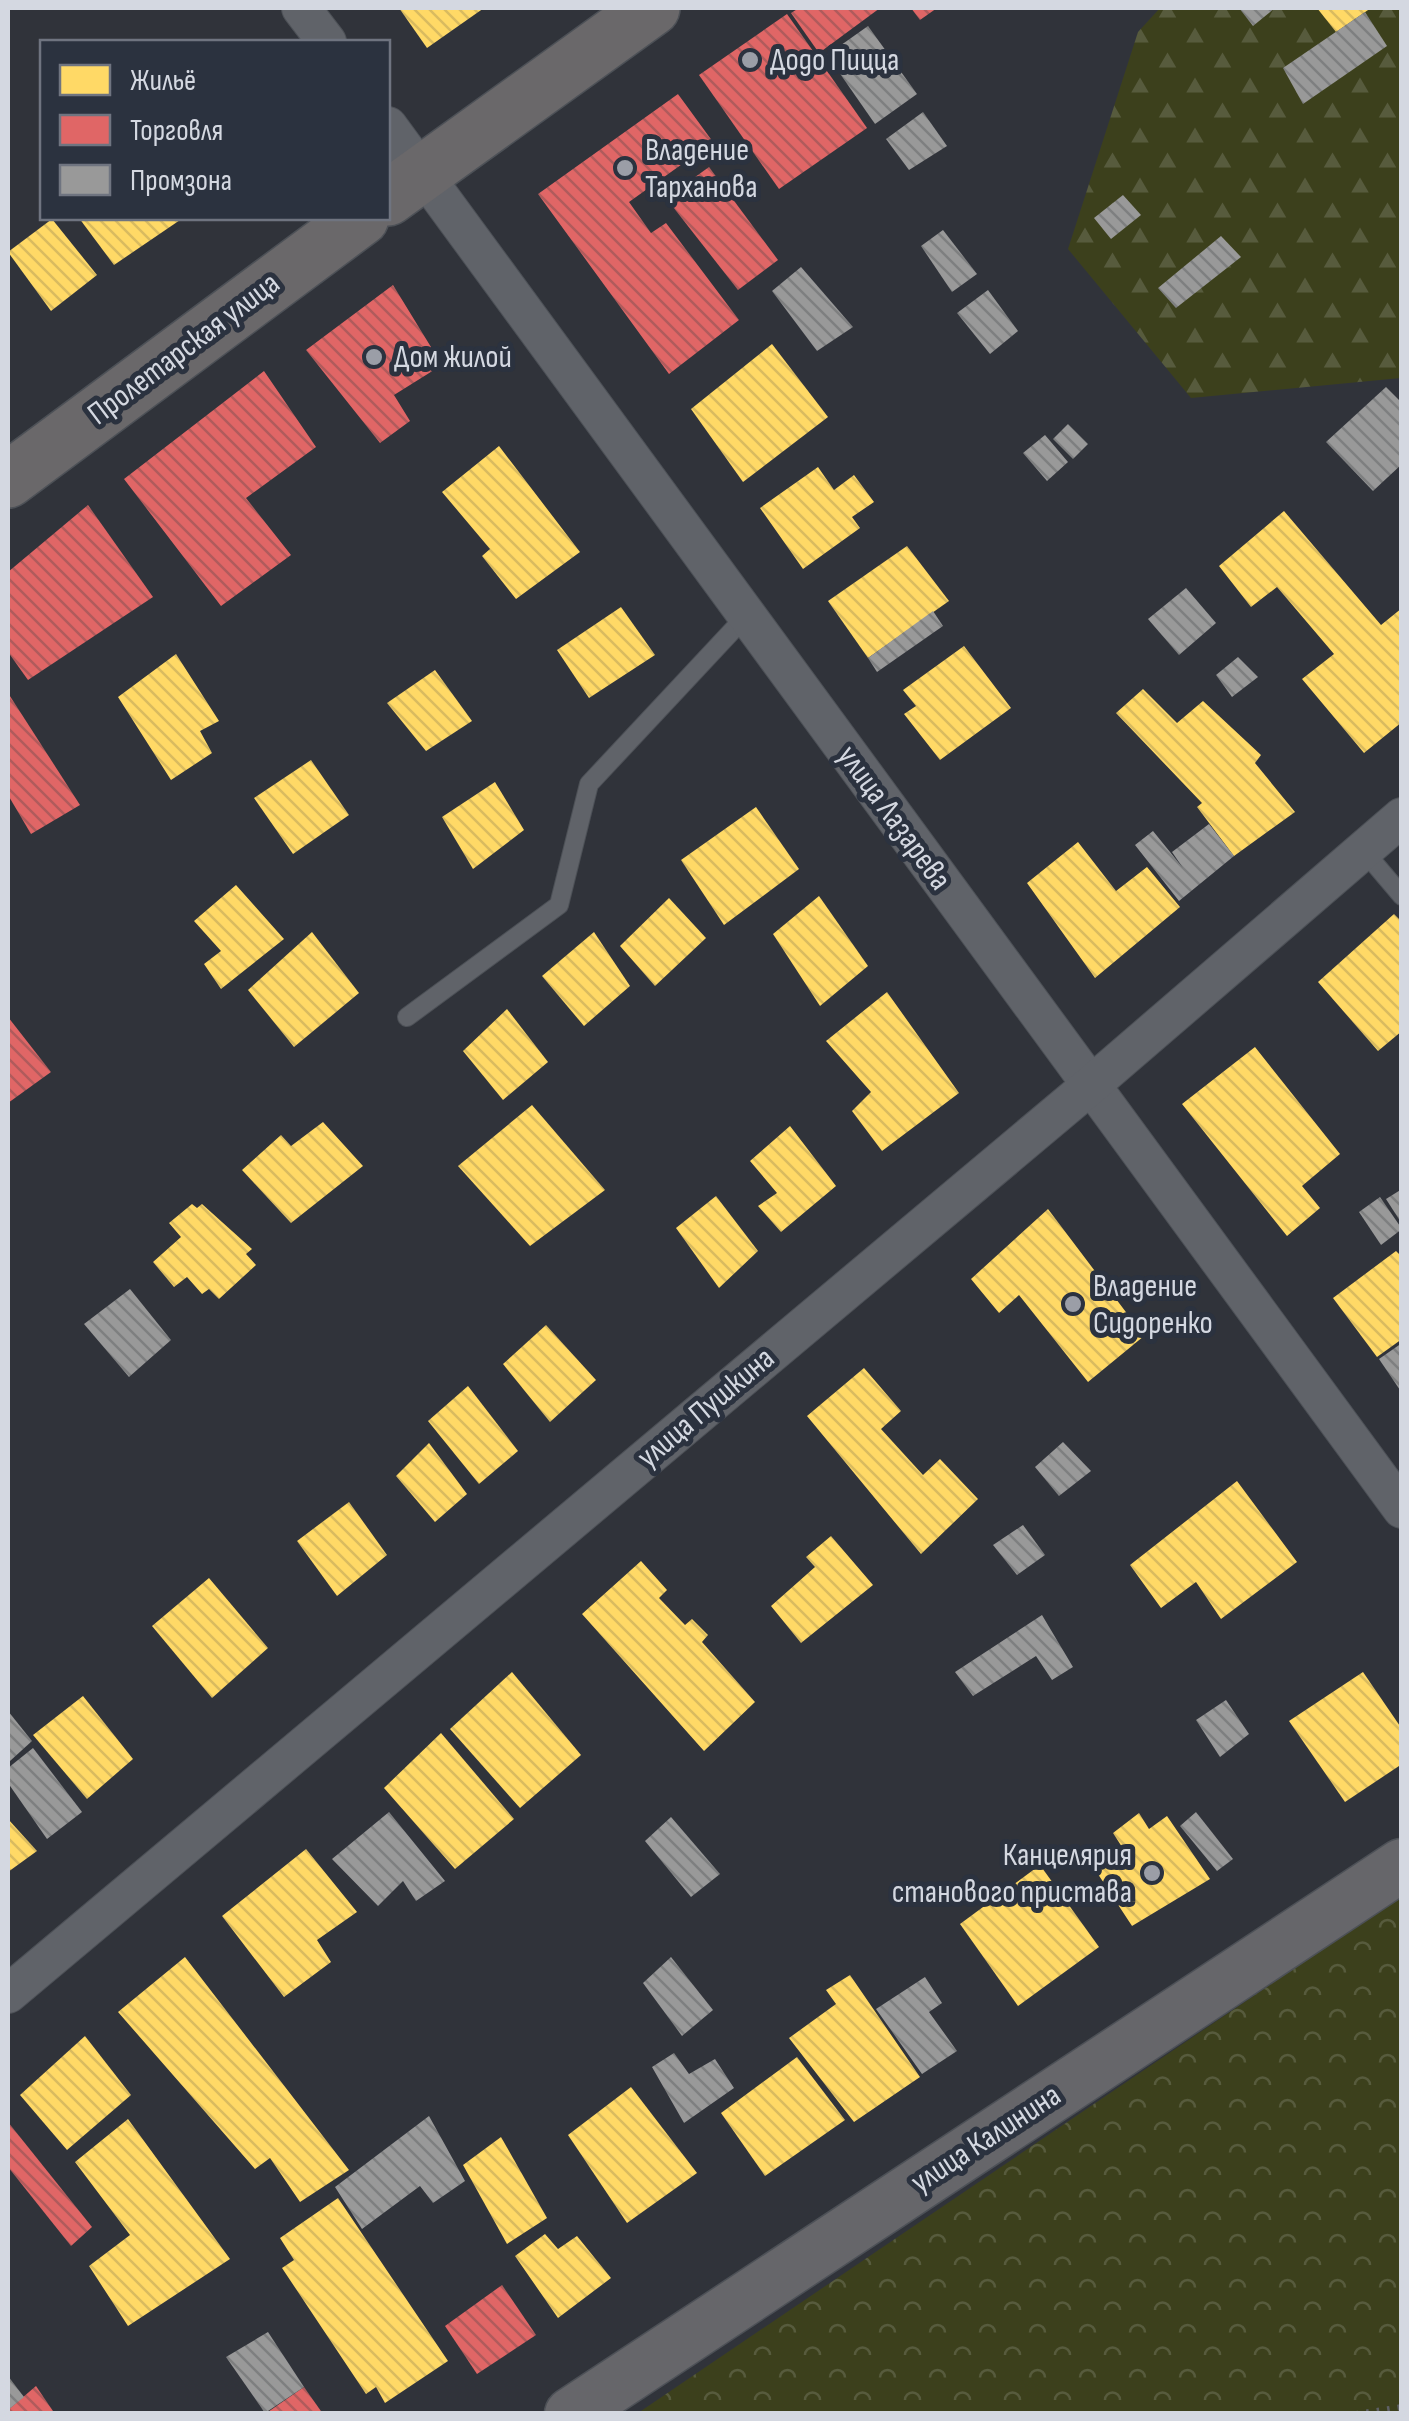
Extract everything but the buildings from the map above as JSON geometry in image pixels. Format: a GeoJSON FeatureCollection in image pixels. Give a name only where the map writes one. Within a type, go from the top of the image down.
{"type":"FeatureCollection","features":[{"type":"Feature","properties":{"kind":"main road"},"geometry":{"type":"LineString","coordinates":[[404,185],[652,8]]}},
{"type":"Feature","properties":{"kind":"main road","name":"Пролетарская улица"},"geometry":{"type":"LineString","coordinates":[[8,480],[358,220]]}},
{"type":"Feature","properties":{"kind":"street"},"geometry":{"type":"LineString","coordinates":[[302,8],[326,40]]}},
{"type":"Feature","properties":{"kind":"street","name":"улица Лазарева"},"geometry":{"type":"LineString","coordinates":[[390,133],[404,185],[746,616],[1402,1509]]}},
{"type":"Feature","properties":{"kind":"street","name":"улица Пушкина"},"geometry":{"type":"LineString","coordinates":[[8,1994],[1091,1085],[1402,817]]}},
{"type":"Feature","properties":{"kind":"street","name":"улица Калинина"},"geometry":{"type":"LineString","coordinates":[[571,2414],[1402,1865]]}},
{"type":"Feature","properties":{"kind":"lane"},"geometry":{"type":"LineString","coordinates":[[407,1017],[559,905],[589,784],[746,616]]}},
{"type":"Feature","properties":{"kind":"lane"},"geometry":{"type":"LineString","coordinates":[[1363,850],[1402,896]]}},
{"type":"Feature","properties":{"kind":"path"},"geometry":{"type":"LineString","coordinates":[[1356,2414],[1402,2408]]}},
{"type":"Feature","properties":{"kind":"green space"},"geometry":{"type":"Polygon","coordinates":[[[1160,8],[1401,8],[1401,378],[1191,398],[1068,249],[1138,32],[1160,8]]]}},
{"type":"Feature","properties":{"kind":"green space"},"geometry":{"type":"Polygon","coordinates":[[[1401,1896],[1401,2413],[638,2413],[1401,1896]]]}},
{"type":"Feature","properties":{"kind":"place","name":"Додо Пицца"},"geometry":{"type":"Point","coordinates":[750,60]}},
{"type":"Feature","properties":{"kind":"place","name":"Владение Тарханова"},"geometry":{"type":"Point","coordinates":[625,168]}},
{"type":"Feature","properties":{"kind":"place","name":"Дом жилой"},"geometry":{"type":"Point","coordinates":[374,357]}},
{"type":"Feature","properties":{"kind":"place","name":"Владение Сидоренко"},"geometry":{"type":"Point","coordinates":[1073,1304]}},
{"type":"Feature","properties":{"kind":"place","name":"Канцелярия станового пристава"},"geometry":{"type":"Point","coordinates":[1152,1873]}}]}
